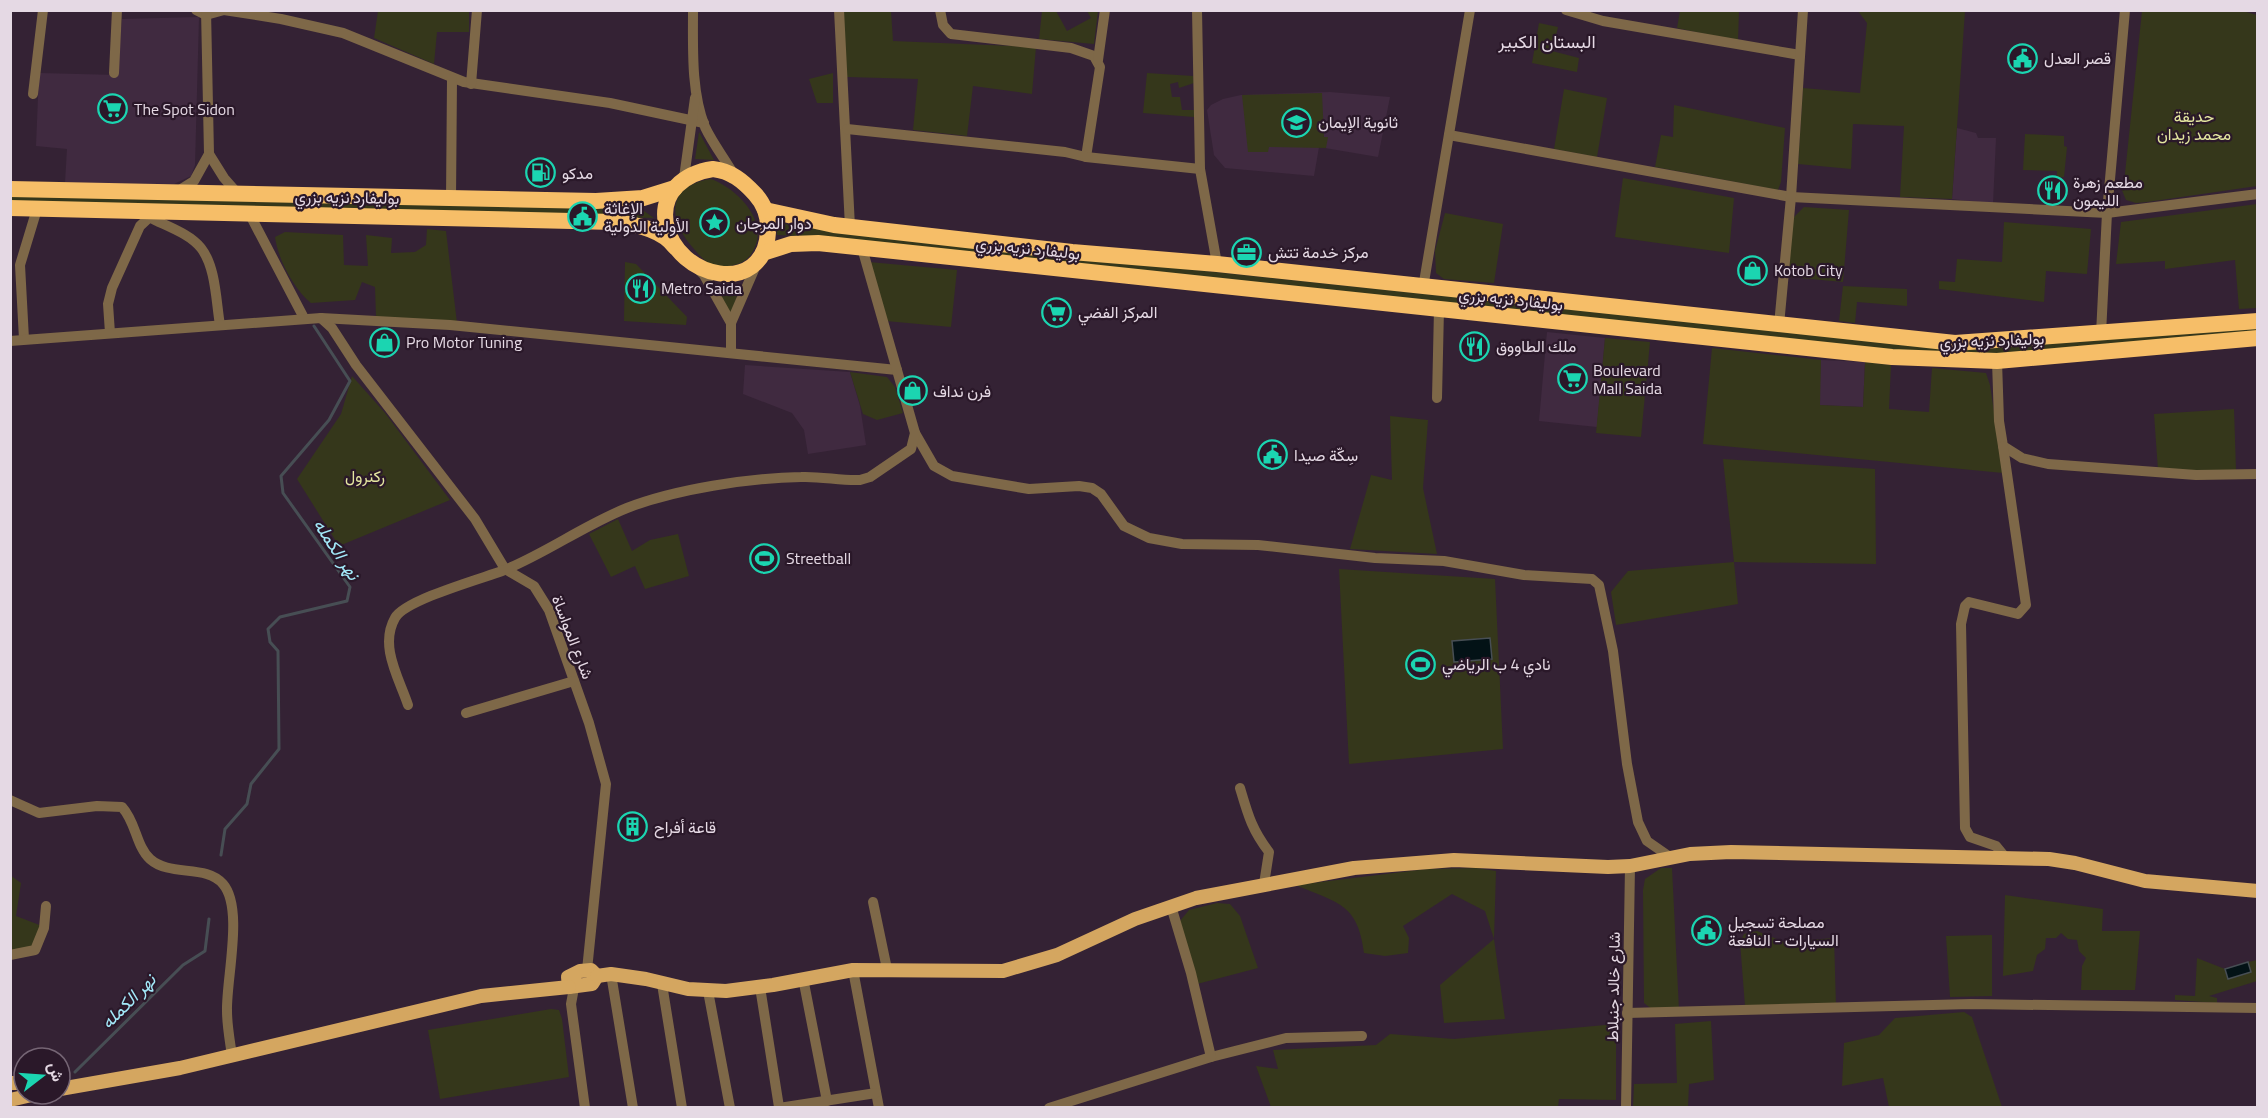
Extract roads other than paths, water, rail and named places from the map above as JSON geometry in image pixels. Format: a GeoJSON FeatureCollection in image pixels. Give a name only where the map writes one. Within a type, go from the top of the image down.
{"type":"FeatureCollection","features":[{"type":"Feature","properties":{"kind":"highway"},"geometry":{"type":"LineString","coordinates":[[713,169],[735,176],[758,198],[765,210],[768,224],[761,257],[741,271],[721,275],[695,266],[675,247],[664,215],[666,205],[679,183],[713,169]]}},
{"type":"Feature","properties":{"kind":"highway","name":"بوليفارد نزيه بزري"},"geometry":{"type":"LineString","coordinates":[[10,189],[615,201],[654,196],[679,183]]}},
{"type":"Feature","properties":{"kind":"highway","name":"بوليفارد نزيه بزري"},"geometry":{"type":"LineString","coordinates":[[10,208],[614,222],[648,229],[669,239],[675,247]]}},
{"type":"Feature","properties":{"kind":"highway","name":"بوليفارد نزيه بزري"},"geometry":{"type":"LineString","coordinates":[[765,210],[798,219],[850,226],[1120,257],[1217,264],[1423,288],[1955,343],[2258,321]]}},
{"type":"Feature","properties":{"kind":"highway","name":"بوليفارد نزيه بزري"},"geometry":{"type":"LineString","coordinates":[[761,257],[774,248],[806,243],[1892,357],[1997,361],[2258,338]]}},
{"type":"Feature","properties":{"kind":"main road"},"geometry":{"type":"LineString","coordinates":[[72,1087],[171,1070],[481,996],[570,984],[592,984],[592,973],[646,979],[662,984],[708,991],[760,987],[853,970],[1012,969],[1057,955],[1118,926],[1208,895],[1354,868],[1407,862],[1454,860],[1585,867],[1630,866],[1670,857],[1731,852],[2005,857],[2075,863],[2124,878],[2172,885],[2258,891]]}},
{"type":"Feature","properties":{"kind":"main road"},"geometry":{"type":"LineString","coordinates":[[72,1085],[77,1086]]}},
{"type":"Feature","properties":{"kind":"street"},"geometry":{"type":"LineString","coordinates":[[33,94],[43,10]]}},
{"type":"Feature","properties":{"kind":"street"},"geometry":{"type":"LineString","coordinates":[[114,73],[117,10]]}},
{"type":"Feature","properties":{"kind":"street"},"geometry":{"type":"LineString","coordinates":[[240,195],[224,178],[209,154],[203,12],[224,10],[343,33],[452,79],[471,84],[610,103],[698,122],[735,176]]}},
{"type":"Feature","properties":{"kind":"street"},"geometry":{"type":"LineString","coordinates":[[471,84],[477,10]]}},
{"type":"Feature","properties":{"kind":"street"},"geometry":{"type":"LineString","coordinates":[[679,183],[698,122],[693,10]]}},
{"type":"Feature","properties":{"kind":"street"},"geometry":{"type":"LineString","coordinates":[[839,10],[847,129],[850,226]]}},
{"type":"Feature","properties":{"kind":"street"},"geometry":{"type":"LineString","coordinates":[[940,10],[942,25],[951,34],[1071,48],[1090,53],[1098,60]]}},
{"type":"Feature","properties":{"kind":"street"},"geometry":{"type":"LineString","coordinates":[[1086,158],[1099,75],[1098,60],[1105,10]]}},
{"type":"Feature","properties":{"kind":"street"},"geometry":{"type":"LineString","coordinates":[[1197,10],[1200,169],[1217,264]]}},
{"type":"Feature","properties":{"kind":"street"},"geometry":{"type":"LineString","coordinates":[[1423,288],[1470,10]]}},
{"type":"Feature","properties":{"kind":"street"},"geometry":{"type":"LineString","coordinates":[[1566,10],[1602,15],[1800,55]]}},
{"type":"Feature","properties":{"kind":"street"},"geometry":{"type":"LineString","coordinates":[[1779,325],[1791,198],[1803,10]]}},
{"type":"Feature","properties":{"kind":"street"},"geometry":{"type":"LineString","coordinates":[[2100,334],[2107,213],[2125,10]]}},
{"type":"Feature","properties":{"kind":"street"},"geometry":{"type":"LineString","coordinates":[[451,199],[452,79]]}},
{"type":"Feature","properties":{"kind":"street"},"geometry":{"type":"LineString","coordinates":[[847,129],[1065,152],[1086,158],[1200,169]]}},
{"type":"Feature","properties":{"kind":"street"},"geometry":{"type":"LineString","coordinates":[[1449,135],[1791,198],[2107,213],[2258,194]]}},
{"type":"Feature","properties":{"kind":"street"},"geometry":{"type":"LineString","coordinates":[[174,194],[194,181],[209,154]]}},
{"type":"Feature","properties":{"kind":"street"},"geometry":{"type":"LineString","coordinates":[[24,339],[20,265],[37,208]]}},
{"type":"Feature","properties":{"kind":"street"},"geometry":{"type":"LineString","coordinates":[[110,333],[108,304],[112,288],[140,226],[154,213],[200,247],[211,273],[220,325]]}},
{"type":"Feature","properties":{"kind":"street"},"geometry":{"type":"LineString","coordinates":[[249,213],[304,318]]}},
{"type":"Feature","properties":{"kind":"street"},"geometry":{"type":"LineString","coordinates":[[862,248],[915,433],[931,462],[945,474],[1013,488],[1092,488],[1101,494],[1124,526],[1149,538],[1182,544],[1258,545],[1364,557],[1444,561],[1524,575],[1592,579],[1599,585],[1613,651],[1627,764],[1640,830],[1647,841],[1670,857]]}},
{"type":"Feature","properties":{"kind":"street"},"geometry":{"type":"LineString","coordinates":[[731,353],[731,323],[761,257]]}},
{"type":"Feature","properties":{"kind":"street"},"geometry":{"type":"LineString","coordinates":[[695,266],[704,275],[731,323]]}},
{"type":"Feature","properties":{"kind":"street"},"geometry":{"type":"LineString","coordinates":[[1437,398],[1439,309]]}},
{"type":"Feature","properties":{"kind":"street"},"geometry":{"type":"LineString","coordinates":[[10,341],[321,318],[450,325],[897,370]]}},
{"type":"Feature","properties":{"kind":"street","name":"شارع المواساة"},"geometry":{"type":"LineString","coordinates":[[321,318],[332,328],[356,365],[475,519],[505,569],[531,584],[544,601],[574,681],[606,784],[592,973]]}},
{"type":"Feature","properties":{"kind":"street"},"geometry":{"type":"LineString","coordinates":[[1997,361],[1998,421],[2026,605],[2018,614],[1969,602],[1963,611],[1961,643],[1965,828],[1971,837],[1996,846],[2005,857]]}},
{"type":"Feature","properties":{"kind":"street"},"geometry":{"type":"LineString","coordinates":[[408,705],[389,652],[388,638],[395,617],[410,605],[505,569],[592,523],[659,498],[701,489],[788,477],[853,480],[870,477],[911,449],[915,433]]}},
{"type":"Feature","properties":{"kind":"street"},"geometry":{"type":"LineString","coordinates":[[2003,446],[2022,458],[2048,464],[2186,474],[2258,474]]}},
{"type":"Feature","properties":{"kind":"street"},"geometry":{"type":"LineString","coordinates":[[466,713],[574,681]]}},
{"type":"Feature","properties":{"kind":"street"},"geometry":{"type":"LineString","coordinates":[[1240,788],[1252,826],[1260,843],[1269,852],[1264,884]]}},
{"type":"Feature","properties":{"kind":"street"},"geometry":{"type":"LineString","coordinates":[[10,800],[39,813],[96,806],[122,807],[150,859],[167,869],[205,874],[223,884],[231,902],[233,929],[227,1013],[232,1056]]}},
{"type":"Feature","properties":{"kind":"street","name":"شارع خالد جنبلاط"},"geometry":{"type":"LineString","coordinates":[[1626,1107],[1630,866]]}},
{"type":"Feature","properties":{"kind":"street"},"geometry":{"type":"LineString","coordinates":[[873,902],[887,969]]}},
{"type":"Feature","properties":{"kind":"street"},"geometry":{"type":"LineString","coordinates":[[10,955],[35,950],[44,928],[46,906]]}},
{"type":"Feature","properties":{"kind":"street"},"geometry":{"type":"LineString","coordinates":[[1171,906],[1191,973],[1211,1057]]}},
{"type":"Feature","properties":{"kind":"street"},"geometry":{"type":"LineString","coordinates":[[853,970],[879,1107]]}},
{"type":"Feature","properties":{"kind":"street"},"geometry":{"type":"LineString","coordinates":[[611,974],[633,1107]]}},
{"type":"Feature","properties":{"kind":"street"},"geometry":{"type":"LineString","coordinates":[[803,978],[827,1101]]}},
{"type":"Feature","properties":{"kind":"street"},"geometry":{"type":"LineString","coordinates":[[570,984],[585,1107]]}},
{"type":"Feature","properties":{"kind":"street"},"geometry":{"type":"LineString","coordinates":[[662,984],[682,1107]]}},
{"type":"Feature","properties":{"kind":"street"},"geometry":{"type":"LineString","coordinates":[[760,987],[779,1107],[876,1093]]}},
{"type":"Feature","properties":{"kind":"street"},"geometry":{"type":"LineString","coordinates":[[708,991],[730,1107]]}},
{"type":"Feature","properties":{"kind":"street"},"geometry":{"type":"LineString","coordinates":[[1627,1013],[1971,1004],[2258,1008]]}},
{"type":"Feature","properties":{"kind":"street"},"geometry":{"type":"LineString","coordinates":[[1049,1107],[1211,1057],[1286,1038],[1362,1036]]}},
{"type":"Feature","properties":{"kind":"waterway","name":"نهر الكمله"},"geometry":{"type":"LineString","coordinates":[[221,855],[225,829],[247,804],[251,784],[279,749],[278,651],[270,642],[268,629],[280,617],[347,601],[350,587],[283,493],[281,476],[329,420],[350,381],[314,326]]}},
{"type":"Feature","properties":{"kind":"waterway","name":"نهر الكمله"},"geometry":{"type":"LineString","coordinates":[[75,1072],[183,965],[205,951],[209,919]]}},
{"type":"Feature","properties":{"kind":"place","name":"قصر العدل"},"geometry":{"type":"Point","coordinates":[2023,58]}},
{"type":"Feature","properties":{"kind":"place","name":"The Spot Sidon"},"geometry":{"type":"Point","coordinates":[113,109]}},
{"type":"Feature","properties":{"kind":"place","name":"ثانوية الإيمان"},"geometry":{"type":"Point","coordinates":[1297,122]}},
{"type":"Feature","properties":{"kind":"place","name":"مدكو"},"geometry":{"type":"Point","coordinates":[541,173]}},
{"type":"Feature","properties":{"kind":"place","name":"مطعم زهرة الليمون"},"geometry":{"type":"Point","coordinates":[2052,191]}},
{"type":"Feature","properties":{"kind":"place","name":"الإغاثة الأولية الدولية"},"geometry":{"type":"Point","coordinates":[583,217]}},
{"type":"Feature","properties":{"kind":"place","name":"دوار المرجان"},"geometry":{"type":"Point","coordinates":[715,223]}},
{"type":"Feature","properties":{"kind":"place","name":"مركز خدمة تتش"},"geometry":{"type":"Point","coordinates":[1247,252]}},
{"type":"Feature","properties":{"kind":"place","name":"Kotob City"},"geometry":{"type":"Point","coordinates":[1753,270]}},
{"type":"Feature","properties":{"kind":"place","name":"Metro Saida"},"geometry":{"type":"Point","coordinates":[640,288]}},
{"type":"Feature","properties":{"kind":"place","name":"المركز الفضي"},"geometry":{"type":"Point","coordinates":[1057,312]}},
{"type":"Feature","properties":{"kind":"place","name":"Pro Motor Tuning"},"geometry":{"type":"Point","coordinates":[385,342]}},
{"type":"Feature","properties":{"kind":"place","name":"ملك الطاووق"},"geometry":{"type":"Point","coordinates":[1475,346]}},
{"type":"Feature","properties":{"kind":"place","name":"Boulevard Mall Saida"},"geometry":{"type":"Point","coordinates":[1572,379]}},
{"type":"Feature","properties":{"kind":"place","name":"فرن نداف"},"geometry":{"type":"Point","coordinates":[912,391]}},
{"type":"Feature","properties":{"kind":"place","name":"سِكّة صيدا"},"geometry":{"type":"Point","coordinates":[1273,455]}},
{"type":"Feature","properties":{"kind":"place","name":"Streetball"},"geometry":{"type":"Point","coordinates":[765,558]}},
{"type":"Feature","properties":{"kind":"place","name":"نادي 4 ب الرياضي"},"geometry":{"type":"Point","coordinates":[1421,664]}},
{"type":"Feature","properties":{"kind":"place","name":"قاعة أفراح"},"geometry":{"type":"Point","coordinates":[633,827]}},
{"type":"Feature","properties":{"kind":"place","name":"مصلحة تسجيل السيارات - النافعة"},"geometry":{"type":"Point","coordinates":[1707,931]}},
{"type":"Feature","properties":{"kind":"district","name":"البستان الكبير"},"geometry":{"type":"Point","coordinates":[1547,41]}},
{"type":"Feature","properties":{"kind":"park label","name":"حديقة محمد زيدان"},"geometry":{"type":"Point","coordinates":[2194,125]}},
{"type":"Feature","properties":{"kind":"park label","name":"ركنرول"},"geometry":{"type":"Point","coordinates":[365,476]}}]}
